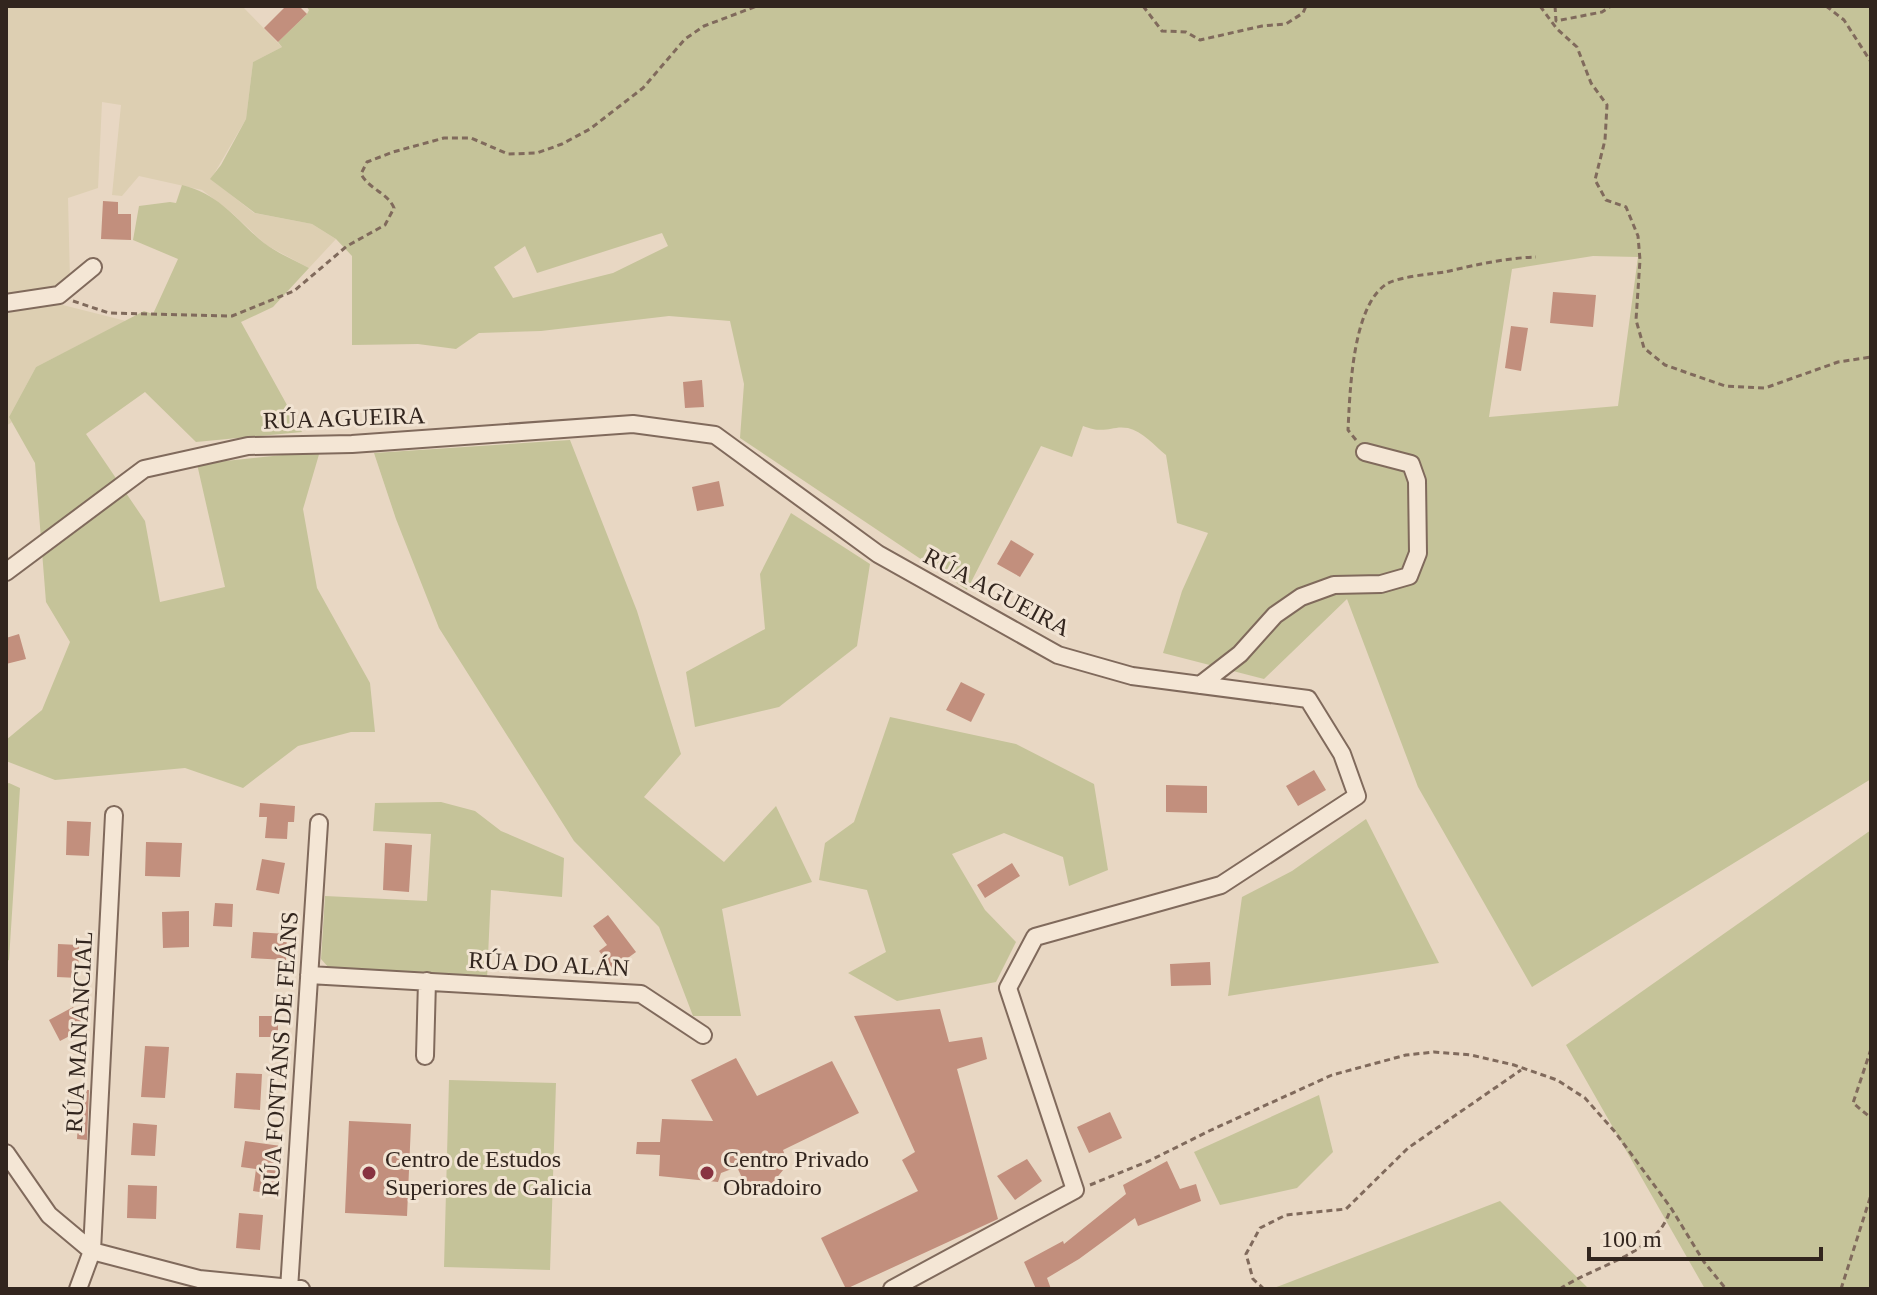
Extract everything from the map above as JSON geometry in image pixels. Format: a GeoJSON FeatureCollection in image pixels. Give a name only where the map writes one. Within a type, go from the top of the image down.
{"type":"FeatureCollection","features":[{"type":"Feature","properties":{"kind":"street"},"geometry":{"type":"LineString","coordinates":[[6,303],[59,295],[93,267]]}},
{"type":"Feature","properties":{"kind":"street","name":"RÚA AGUEIRA"},"geometry":{"type":"LineString","coordinates":[[6,572],[144,469],[248,446],[352,444],[633,424],[715,435],[878,554],[1058,655],[1132,676],[1308,699],[1342,754],[1357,796],[1221,885],[1035,937],[1008,988],[1075,1190]]}},
{"type":"Feature","properties":{"kind":"street"},"geometry":{"type":"LineString","coordinates":[[1200,685],[1240,654],[1275,615],[1301,597],[1334,585],[1381,584],[1409,576],[1418,553],[1417,481],[1411,464],[1365,452]]}},
{"type":"Feature","properties":{"kind":"street","name":"RÚA MANANCIAL"},"geometry":{"type":"LineString","coordinates":[[78,1289],[92,1251],[114,815]]}},
{"type":"Feature","properties":{"kind":"street","name":"RÚA FONTÁNS DE FEÁNS"},"geometry":{"type":"LineString","coordinates":[[289,1289],[319,823]]}},
{"type":"Feature","properties":{"kind":"street","name":"RÚA DO ALÁN"},"geometry":{"type":"LineString","coordinates":[[309,975],[641,994],[703,1035]]}},
{"type":"Feature","properties":{"kind":"street"},"geometry":{"type":"LineString","coordinates":[[425,1056],[427,981]]}},
{"type":"Feature","properties":{"kind":"street"},"geometry":{"type":"LineString","coordinates":[[6,1153],[49,1215],[92,1251],[199,1279],[301,1289]]}},
{"type":"Feature","properties":{"kind":"street"},"geometry":{"type":"LineString","coordinates":[[892,1289],[1075,1190]]}},
{"type":"Feature","properties":{"kind":"path"},"geometry":{"type":"LineString","coordinates":[[59,295],[109,313],[232,316],[294,291],[347,246],[385,225],[394,208],[391,201],[367,185],[361,174],[367,162],[444,138],[471,138],[508,154],[537,153],[562,144],[590,129],[643,88],[694,32],[757,6]]}},
{"type":"Feature","properties":{"kind":"path"},"geometry":{"type":"LineString","coordinates":[[1143,6],[1162,31],[1186,32],[1200,40],[1262,26],[1286,24],[1303,13],[1306,6]]}},
{"type":"Feature","properties":{"kind":"path"},"geometry":{"type":"LineString","coordinates":[[1540,6],[1577,47],[1591,83],[1607,105],[1605,140],[1595,180],[1606,200],[1626,207],[1638,236],[1640,260],[1636,320],[1644,348],[1665,365],[1725,386],[1765,388],[1838,362],[1871,357]]}},
{"type":"Feature","properties":{"kind":"path"},"geometry":{"type":"LineString","coordinates":[[1552,21],[1555,6]]}},
{"type":"Feature","properties":{"kind":"path"},"geometry":{"type":"LineString","coordinates":[[1552,21],[1602,12],[1611,6]]}},
{"type":"Feature","properties":{"kind":"path"},"geometry":{"type":"LineString","coordinates":[[1826,6],[1844,20],[1871,62]]}},
{"type":"Feature","properties":{"kind":"path"},"geometry":{"type":"LineString","coordinates":[[1365,452],[1348,430],[1350,392],[1358,338],[1369,304],[1386,283],[1513,258],[1536,257]]}},
{"type":"Feature","properties":{"kind":"path"},"geometry":{"type":"LineString","coordinates":[[1871,1049],[1853,1103],[1871,1118]]}},
{"type":"Feature","properties":{"kind":"path"},"geometry":{"type":"LineString","coordinates":[[1075,1190],[1149,1161],[1332,1075],[1406,1055],[1434,1052],[1471,1055],[1557,1080],[1585,1098],[1615,1132],[1726,1289]]}},
{"type":"Feature","properties":{"kind":"path"},"geometry":{"type":"LineString","coordinates":[[1264,1289],[1253,1279],[1246,1254],[1260,1228],[1286,1215],[1346,1209],[1408,1148],[1523,1068]]}},
{"type":"Feature","properties":{"kind":"path"},"geometry":{"type":"LineString","coordinates":[[1841,1289],[1871,1195]]}},
{"type":"Feature","properties":{"kind":"path"},"geometry":{"type":"LineString","coordinates":[[1560,1289],[1655,1238],[1667,1222],[1671,1208]]}},
{"type":"Feature","properties":{"kind":"shaded area"},"geometry":{"type":"Polygon","coordinates":[[[6,6],[242,6],[282,47],[253,62],[246,119],[211,179],[254,213],[312,224],[336,239],[309,268],[266,245],[202,190],[139,176],[122,196],[112,195],[121,105],[102,102],[98,188],[68,198],[70,280],[51,292],[6,299],[6,6]]]}},
{"type":"Feature","properties":{"kind":"shaded area"},"geometry":{"type":"Polygon","coordinates":[[[306,6],[1871,6],[1871,779],[1532,987],[1418,787],[1347,599],[1264,679],[1163,653],[1182,591],[1208,533],[1177,523],[1166,455],[1138,432],[1128,428],[1097,430],[1083,426],[1072,457],[1041,446],[967,590],[740,438],[744,384],[730,321],[669,316],[541,331],[479,333],[456,349],[418,344],[352,345],[352,256],[336,239],[312,224],[255,213],[210,179],[246,119],[253,62],[282,47],[278,42],[309,10],[306,6]],[[662,233],[537,273],[525,246],[494,267],[513,298],[613,273],[668,246],[662,233]],[[1593,256],[1512,269],[1489,417],[1618,406],[1638,257],[1593,256]]]}},
{"type":"Feature","properties":{"kind":"shaded area"},"geometry":{"type":"Polygon","coordinates":[[[182,185],[217,201],[264,243],[309,268],[273,307],[241,322],[302,432],[196,442],[145,392],[86,434],[145,521],[160,602],[225,587],[197,464],[320,451],[303,509],[317,588],[370,683],[375,732],[351,732],[298,746],[243,788],[185,768],[55,780],[6,761],[6,740],[42,710],[70,642],[46,602],[35,463],[9,417],[36,367],[144,311],[153,314],[178,259],[133,240],[139,206],[176,203],[182,185]]]}},
{"type":"Feature","properties":{"kind":"shaded area"},"geometry":{"type":"Polygon","coordinates":[[[51,302],[126,321],[36,367],[9,417],[12,422],[6,426],[6,308],[51,302]]]}},
{"type":"Feature","properties":{"kind":"shaded area"},"geometry":{"type":"Polygon","coordinates":[[[570,440],[637,611],[681,754],[644,797],[724,862],[776,806],[812,882],[722,909],[741,1016],[693,1016],[659,927],[574,841],[439,628],[374,453],[570,440]]]}},
{"type":"Feature","properties":{"kind":"shaded area"},"geometry":{"type":"Polygon","coordinates":[[[791,513],[870,564],[857,646],[779,707],[695,727],[686,672],[765,629],[760,574],[791,513]]]}},
{"type":"Feature","properties":{"kind":"shaded area"},"geometry":{"type":"Polygon","coordinates":[[[890,717],[1016,744],[1094,784],[1108,870],[1069,886],[1063,857],[1004,833],[952,854],[985,910],[1016,942],[996,982],[897,1001],[848,973],[886,952],[867,890],[819,880],[825,843],[854,822],[890,717]]]}},
{"type":"Feature","properties":{"kind":"shaded area"},"geometry":{"type":"Polygon","coordinates":[[[6,784],[20,788],[9,960],[6,961],[6,784]]]}},
{"type":"Feature","properties":{"kind":"shaded area"},"geometry":{"type":"Polygon","coordinates":[[[441,802],[475,811],[501,831],[564,858],[562,897],[491,890],[487,979],[329,968],[321,959],[325,896],[427,901],[431,834],[373,831],[375,803],[441,802]]]}},
{"type":"Feature","properties":{"kind":"shaded area"},"geometry":{"type":"Polygon","coordinates":[[[1366,819],[1439,963],[1228,996],[1242,897],[1292,871],[1366,819]]]}},
{"type":"Feature","properties":{"kind":"shaded area"},"geometry":{"type":"Polygon","coordinates":[[[1871,830],[1871,1289],[1705,1289],[1566,1045],[1871,830]]]}},
{"type":"Feature","properties":{"kind":"shaded area"},"geometry":{"type":"Polygon","coordinates":[[[449,1080],[556,1083],[550,1270],[444,1267],[449,1080]]]}},
{"type":"Feature","properties":{"kind":"shaded area"},"geometry":{"type":"Polygon","coordinates":[[[1319,1095],[1333,1152],[1297,1188],[1220,1205],[1194,1152],[1319,1095]]]}},
{"type":"Feature","properties":{"kind":"shaded area"},"geometry":{"type":"Polygon","coordinates":[[[1500,1201],[1589,1289],[1271,1289],[1282,1285],[1500,1201]]]}},
{"type":"Feature","properties":{"kind":"building"},"geometry":{"type":"Polygon","coordinates":[[[286,6],[299,6],[307,14],[278,42],[264,28],[286,6]]]}},
{"type":"Feature","properties":{"kind":"building"},"geometry":{"type":"Polygon","coordinates":[[[103,201],[118,202],[118,214],[131,214],[131,240],[101,239],[103,201]]]}},
{"type":"Feature","properties":{"kind":"building"},"geometry":{"type":"Polygon","coordinates":[[[1553,292],[1596,295],[1593,327],[1550,323],[1553,292]]]}},
{"type":"Feature","properties":{"kind":"building"},"geometry":{"type":"Polygon","coordinates":[[[1511,326],[1528,328],[1521,371],[1505,368],[1511,326]]]}},
{"type":"Feature","properties":{"kind":"building"},"geometry":{"type":"Polygon","coordinates":[[[702,380],[704,407],[685,408],[683,382],[702,380]]]}},
{"type":"Feature","properties":{"kind":"building"},"geometry":{"type":"Polygon","coordinates":[[[719,481],[724,506],[697,511],[692,487],[719,481]]]}},
{"type":"Feature","properties":{"kind":"building"},"geometry":{"type":"Polygon","coordinates":[[[1011,540],[1034,554],[1020,577],[997,564],[1011,540]]]}},
{"type":"Feature","properties":{"kind":"building"},"geometry":{"type":"Polygon","coordinates":[[[19,634],[26,659],[6,664],[6,638],[19,634]]]}},
{"type":"Feature","properties":{"kind":"building"},"geometry":{"type":"Polygon","coordinates":[[[961,682],[985,694],[971,722],[946,710],[961,682]]]}},
{"type":"Feature","properties":{"kind":"building"},"geometry":{"type":"Polygon","coordinates":[[[1314,770],[1326,790],[1298,806],[1286,786],[1314,770]]]}},
{"type":"Feature","properties":{"kind":"building"},"geometry":{"type":"Polygon","coordinates":[[[1166,785],[1207,786],[1207,813],[1166,812],[1166,785]]]}},
{"type":"Feature","properties":{"kind":"building"},"geometry":{"type":"Polygon","coordinates":[[[260,803],[295,806],[294,822],[288,822],[287,839],[265,838],[267,817],[259,817],[260,803]]]}},
{"type":"Feature","properties":{"kind":"building"},"geometry":{"type":"Polygon","coordinates":[[[67,821],[91,822],[89,856],[66,855],[67,821]]]}},
{"type":"Feature","properties":{"kind":"building"},"geometry":{"type":"Polygon","coordinates":[[[146,842],[182,843],[180,877],[145,876],[146,842]]]}},
{"type":"Feature","properties":{"kind":"building"},"geometry":{"type":"Polygon","coordinates":[[[385,843],[412,845],[409,892],[383,890],[385,843]]]}},
{"type":"Feature","properties":{"kind":"building"},"geometry":{"type":"Polygon","coordinates":[[[262,859],[285,863],[279,894],[256,890],[262,859]]]}},
{"type":"Feature","properties":{"kind":"building"},"geometry":{"type":"Polygon","coordinates":[[[1012,863],[1020,876],[985,898],[977,885],[1012,863]]]}},
{"type":"Feature","properties":{"kind":"building"},"geometry":{"type":"Polygon","coordinates":[[[215,903],[233,904],[232,927],[213,926],[215,903]]]}},
{"type":"Feature","properties":{"kind":"building"},"geometry":{"type":"Polygon","coordinates":[[[189,911],[189,947],[163,948],[162,912],[189,911]]]}},
{"type":"Feature","properties":{"kind":"building"},"geometry":{"type":"Polygon","coordinates":[[[608,915],[636,952],[613,969],[599,951],[607,945],[593,926],[608,915]]]}},
{"type":"Feature","properties":{"kind":"building"},"geometry":{"type":"Polygon","coordinates":[[[253,932],[287,934],[286,960],[251,958],[253,932]]]}},
{"type":"Feature","properties":{"kind":"building"},"geometry":{"type":"Polygon","coordinates":[[[58,944],[79,945],[78,978],[57,977],[58,944]]]}},
{"type":"Feature","properties":{"kind":"building"},"geometry":{"type":"Polygon","coordinates":[[[1210,962],[1211,985],[1171,986],[1170,964],[1210,962]]]}},
{"type":"Feature","properties":{"kind":"building"},"geometry":{"type":"Polygon","coordinates":[[[73,1007],[85,1028],[60,1041],[49,1020],[73,1007]]]}},
{"type":"Feature","properties":{"kind":"building"},"geometry":{"type":"Polygon","coordinates":[[[940,1009],[949,1042],[982,1037],[987,1059],[957,1069],[998,1219],[846,1289],[821,1238],[918,1191],[902,1160],[915,1152],[854,1016],[940,1009]]]}},
{"type":"Feature","properties":{"kind":"building"},"geometry":{"type":"Polygon","coordinates":[[[259,1016],[278,1016],[278,1037],[259,1037],[259,1016]]]}},
{"type":"Feature","properties":{"kind":"building"},"geometry":{"type":"Polygon","coordinates":[[[145,1046],[169,1047],[165,1098],[141,1097],[145,1046]]]}},
{"type":"Feature","properties":{"kind":"building"},"geometry":{"type":"Polygon","coordinates":[[[736,1058],[757,1096],[832,1061],[859,1113],[783,1150],[788,1164],[770,1186],[744,1182],[737,1167],[721,1173],[718,1182],[659,1176],[660,1155],[636,1154],[637,1142],[660,1142],[662,1119],[713,1121],[691,1080],[736,1058]]]}},
{"type":"Feature","properties":{"kind":"building"},"geometry":{"type":"Polygon","coordinates":[[[236,1073],[262,1074],[260,1110],[234,1108],[236,1073]]]}},
{"type":"Feature","properties":{"kind":"building"},"geometry":{"type":"Polygon","coordinates":[[[80,1090],[89,1090],[87,1140],[77,1139],[80,1090]]]}},
{"type":"Feature","properties":{"kind":"building"},"geometry":{"type":"Polygon","coordinates":[[[1110,1112],[1122,1138],[1089,1153],[1077,1127],[1110,1112]]]}},
{"type":"Feature","properties":{"kind":"building"},"geometry":{"type":"Polygon","coordinates":[[[349,1121],[411,1124],[407,1216],[345,1213],[349,1121]]]}},
{"type":"Feature","properties":{"kind":"building"},"geometry":{"type":"Polygon","coordinates":[[[133,1123],[157,1125],[155,1156],[131,1155],[133,1123]]]}},
{"type":"Feature","properties":{"kind":"building"},"geometry":{"type":"Polygon","coordinates":[[[245,1141],[281,1146],[274,1194],[253,1191],[256,1169],[241,1167],[245,1141]]]}},
{"type":"Feature","properties":{"kind":"building"},"geometry":{"type":"Polygon","coordinates":[[[1027,1159],[1042,1181],[1015,1200],[997,1176],[1027,1159]]]}},
{"type":"Feature","properties":{"kind":"building"},"geometry":{"type":"Polygon","coordinates":[[[1167,1161],[1180,1189],[1196,1184],[1201,1201],[1138,1226],[1135,1218],[1047,1278],[1051,1289],[1036,1289],[1024,1262],[1063,1241],[1064,1244],[1126,1194],[1123,1185],[1167,1161]]]}},
{"type":"Feature","properties":{"kind":"building"},"geometry":{"type":"Polygon","coordinates":[[[128,1185],[157,1186],[156,1219],[127,1218],[128,1185]]]}},
{"type":"Feature","properties":{"kind":"building"},"geometry":{"type":"Polygon","coordinates":[[[239,1213],[263,1215],[260,1250],[236,1248],[239,1213]]]}},
{"type":"Feature","properties":{"kind":"place","name":"Centro de Estudos Superiores de Galicia"},"geometry":{"type":"Point","coordinates":[369,1173]}},
{"type":"Feature","properties":{"kind":"place","name":"Centro Privado Obradoiro"},"geometry":{"type":"Point","coordinates":[707,1173]}}]}
